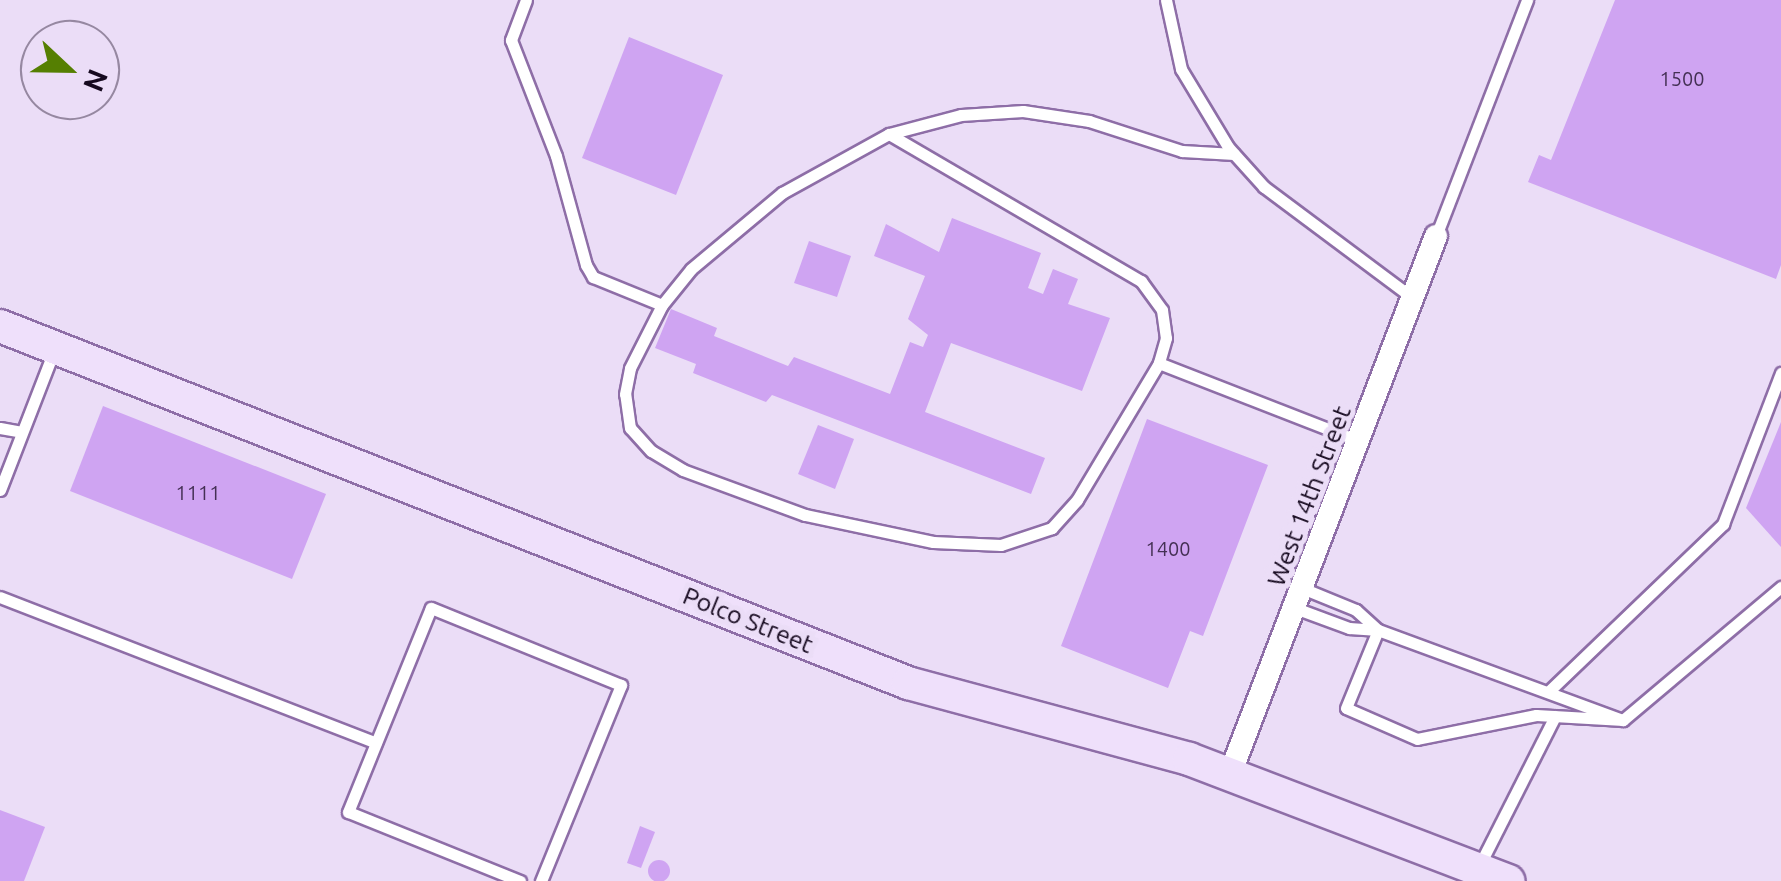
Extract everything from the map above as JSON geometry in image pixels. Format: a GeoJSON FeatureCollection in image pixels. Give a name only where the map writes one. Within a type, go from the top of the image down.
{"type":"FeatureCollection","features":[{"type":"Feature","properties":{"kind":"street","name":"West 14th Street"},"geometry":{"type":"LineString","coordinates":[[1230,774],[1436,236]]}},
{"type":"Feature","properties":{"kind":"street","name":"Polco Street"},"geometry":{"type":"LineString","coordinates":[[0,326],[908,683],[1230,774],[1493,875]]}},
{"type":"Feature","properties":{"kind":"lane"},"geometry":{"type":"LineString","coordinates":[[526,0],[511,40],[556,156],[586,265],[593,277],[662,305]]}},
{"type":"Feature","properties":{"kind":"lane"},"geometry":{"type":"LineString","coordinates":[[1166,0],[1181,69],[1234,154],[1264,187],[1414,299]]}},
{"type":"Feature","properties":{"kind":"lane"},"geometry":{"type":"LineString","coordinates":[[1436,236],[1526,0]]}},
{"type":"Feature","properties":{"kind":"lane"},"geometry":{"type":"LineString","coordinates":[[889,134],[1140,280],[1162,310],[1166,338],[1159,364],[1077,500],[1052,528],[1001,545],[932,542],[805,515],[682,470],[651,451],[630,428],[626,394],[630,368],[662,305],[691,268],[782,193],[889,134],[961,115],[1024,111],[1090,121],[1182,151],[1234,154]]}},
{"type":"Feature","properties":{"kind":"lane"},"geometry":{"type":"LineString","coordinates":[[0,490],[55,348]]}},
{"type":"Feature","properties":{"kind":"lane"},"geometry":{"type":"LineString","coordinates":[[1159,364],[1359,440]]}},
{"type":"Feature","properties":{"kind":"lane"},"geometry":{"type":"LineString","coordinates":[[1548,692],[1723,524],[1781,373]]}},
{"type":"Feature","properties":{"kind":"lane"},"geometry":{"type":"LineString","coordinates":[[0,428],[22,432]]}},
{"type":"Feature","properties":{"kind":"lane"},"geometry":{"type":"LineString","coordinates":[[1378,630],[1346,708],[1417,739],[1536,715],[1624,720],[1781,587]]}},
{"type":"Feature","properties":{"kind":"lane"},"geometry":{"type":"LineString","coordinates":[[0,597],[376,743]]}},
{"type":"Feature","properties":{"kind":"lane"},"geometry":{"type":"LineString","coordinates":[[1299,598],[1356,610],[1378,630]]}},
{"type":"Feature","properties":{"kind":"lane"},"geometry":{"type":"LineString","coordinates":[[1299,598],[1349,628],[1378,630],[1624,720]]}},
{"type":"Feature","properties":{"kind":"lane"},"geometry":{"type":"LineString","coordinates":[[520,881],[348,812],[430,608],[621,685],[541,881]]}},
{"type":"Feature","properties":{"kind":"lane"},"geometry":{"type":"LineString","coordinates":[[1493,875],[1555,716]]}},
{"type":"Feature","properties":{"kind":"building"},"geometry":{"type":"Polygon","coordinates":[[[1615,0],[1781,0],[1781,265],[1776,279],[1528,182],[1539,155],[1551,160],[1615,0]]]}},
{"type":"Feature","properties":{"kind":"building"},"geometry":{"type":"Polygon","coordinates":[[[629,37],[723,75],[676,195],[582,158],[629,37]]]}},
{"type":"Feature","properties":{"kind":"building"},"geometry":{"type":"Polygon","coordinates":[[[952,218],[1041,253],[1028,288],[1043,294],[1053,269],[1078,279],[1068,304],[1110,318],[1082,391],[951,343],[925,412],[1045,458],[1031,494],[772,395],[766,402],[693,373],[696,364],[655,348],[671,309],[717,328],[714,336],[788,366],[794,357],[890,394],[910,342],[923,347],[928,335],[908,319],[925,276],[874,256],[886,224],[939,252],[952,218]]]}},
{"type":"Feature","properties":{"kind":"building"},"geometry":{"type":"Polygon","coordinates":[[[809,241],[851,256],[837,297],[794,283],[809,241]]]}},
{"type":"Feature","properties":{"kind":"building"},"geometry":{"type":"Polygon","coordinates":[[[103,406],[326,494],[292,579],[70,491],[103,406]]]}},
{"type":"Feature","properties":{"kind":"building"},"geometry":{"type":"Polygon","coordinates":[[[1147,419],[1268,465],[1203,636],[1190,631],[1168,688],[1061,646],[1147,419]]]}},
{"type":"Feature","properties":{"kind":"building"},"geometry":{"type":"Polygon","coordinates":[[[1781,422],[1781,547],[1746,508],[1781,422]]]}},
{"type":"Feature","properties":{"kind":"building"},"geometry":{"type":"Polygon","coordinates":[[[818,425],[854,439],[835,489],[798,474],[818,425]]]}},
{"type":"Feature","properties":{"kind":"building"},"geometry":{"type":"Polygon","coordinates":[[[0,810],[45,827],[24,881],[0,881],[0,810]]]}},
{"type":"Feature","properties":{"kind":"building"},"geometry":{"type":"Polygon","coordinates":[[[640,826],[655,832],[641,868],[627,863],[640,826]]]}},
{"type":"Feature","properties":{"kind":"building"},"geometry":{"type":"Polygon","coordinates":[[[659,860],[667,863],[667,879],[659,882],[651,879],[648,871],[651,863],[659,860]]]}}]}
